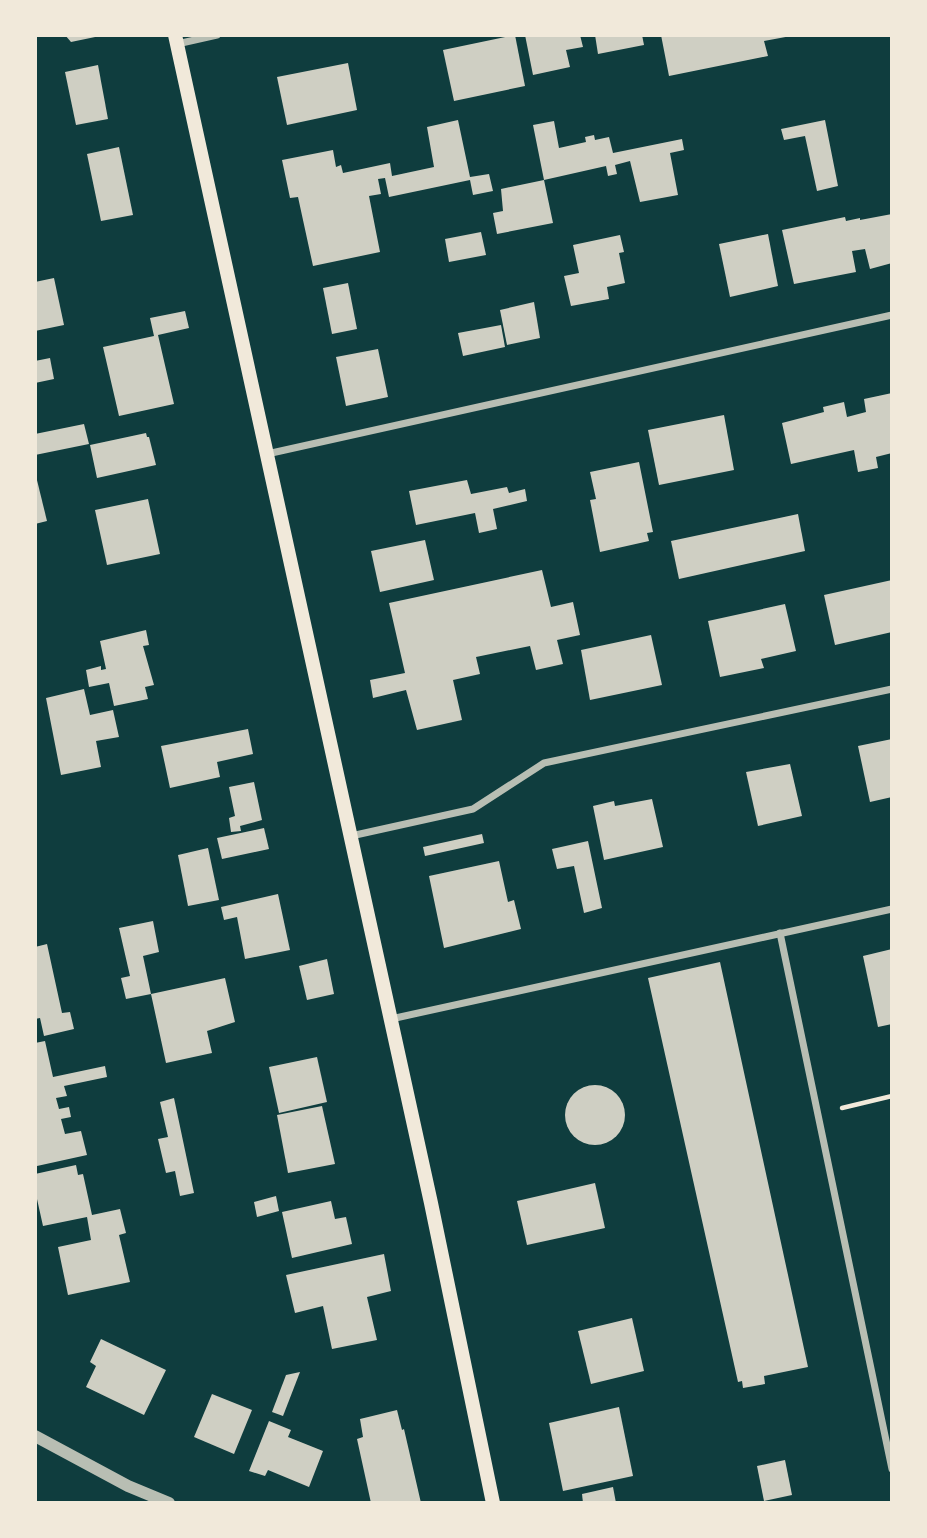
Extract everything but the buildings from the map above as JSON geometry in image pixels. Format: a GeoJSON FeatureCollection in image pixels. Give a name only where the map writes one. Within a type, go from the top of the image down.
{"type":"FeatureCollection","features":[{"type":"Feature","properties":{"kind":"main road"},"geometry":{"type":"LineString","coordinates":[[176,40],[391,1019],[493,1503]]}},
{"type":"Feature","properties":{"kind":"street"},"geometry":{"type":"LineString","coordinates":[[176,40],[217,35]]}},
{"type":"Feature","properties":{"kind":"street"},"geometry":{"type":"LineString","coordinates":[[267,454],[892,315]]}},
{"type":"Feature","properties":{"kind":"street"},"geometry":{"type":"LineString","coordinates":[[351,836],[473,808],[544,763],[892,690]]}},
{"type":"Feature","properties":{"kind":"street"},"geometry":{"type":"LineString","coordinates":[[391,1019],[892,909]]}},
{"type":"Feature","properties":{"kind":"street"},"geometry":{"type":"LineString","coordinates":[[780,933],[892,1469]]}},
{"type":"Feature","properties":{"kind":"street"},"geometry":{"type":"LineString","coordinates":[[35,1436],[128,1486],[169,1503]]}},
{"type":"Feature","properties":{"kind":"path"},"geometry":{"type":"LineString","coordinates":[[817,1113],[892,1097]]}}]}
